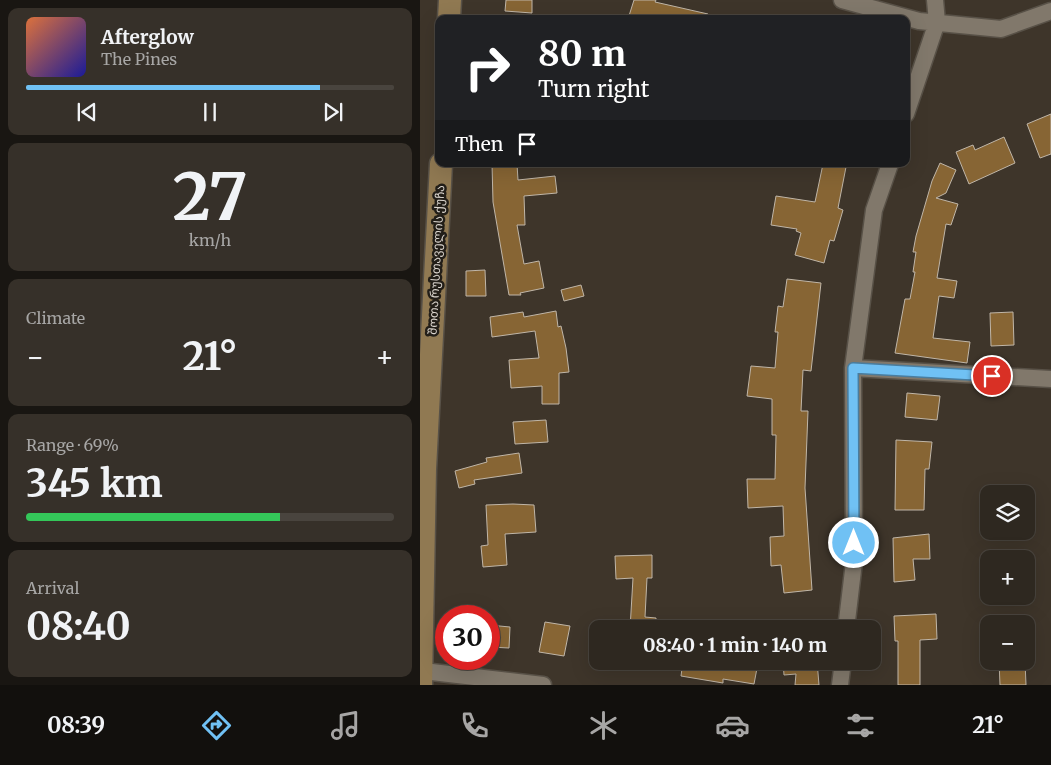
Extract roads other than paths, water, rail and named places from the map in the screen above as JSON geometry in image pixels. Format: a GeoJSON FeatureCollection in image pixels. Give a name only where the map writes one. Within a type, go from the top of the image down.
{"type":"FeatureCollection","features":[{"type":"Feature","properties":{"kind":"main road"},"geometry":{"type":"LineString","coordinates":[[449,15],[450,0]]}},
{"type":"Feature","properties":{"kind":"main road","name":"შოთა რუსთაველის ქუჩა"},"geometry":{"type":"LineString","coordinates":[[422,678],[422,470],[441,167]]}},
{"type":"Feature","properties":{"kind":"street"},"geometry":{"type":"LineString","coordinates":[[842,0],[897,15]]}},
{"type":"Feature","properties":{"kind":"street"},"geometry":{"type":"LineString","coordinates":[[910,102],[937,22],[936,0]]}},
{"type":"Feature","properties":{"kind":"street"},"geometry":{"type":"LineString","coordinates":[[910,19],[946,25],[1001,29],[1051,11]]}},
{"type":"Feature","properties":{"kind":"street"},"geometry":{"type":"LineString","coordinates":[[847,620],[854,562],[853,368],[874,210],[889,167]]}},
{"type":"Feature","properties":{"kind":"street"},"geometry":{"type":"LineString","coordinates":[[853,368],[1051,379]]}},
{"type":"Feature","properties":{"kind":"street"},"geometry":{"type":"LineString","coordinates":[[840,685],[842,670]]}},
{"type":"Feature","properties":{"kind":"street"},"geometry":{"type":"LineString","coordinates":[[422,678],[543,685]]}}]}
